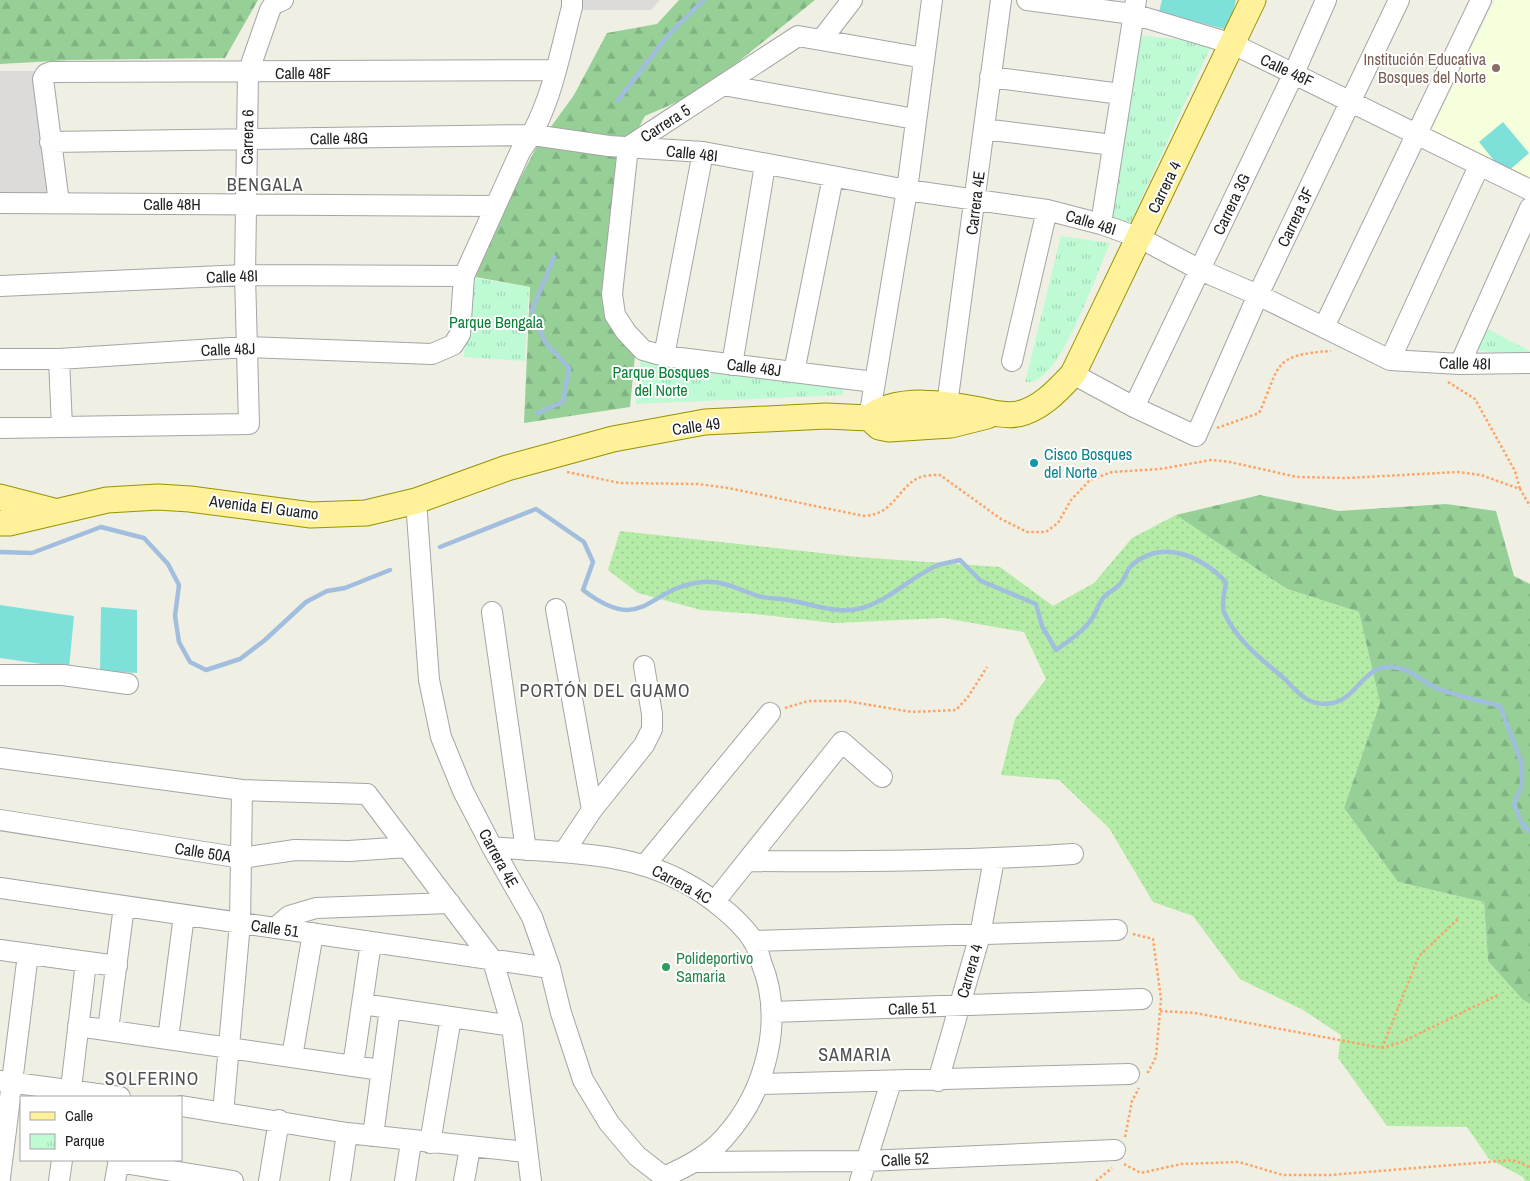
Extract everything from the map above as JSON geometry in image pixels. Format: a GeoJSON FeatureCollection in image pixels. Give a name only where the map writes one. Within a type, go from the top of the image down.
{"type":"FeatureCollection","features":[{"type":"Feature","properties":{"kind":"main road","name":"Carrera 4"},"geometry":{"type":"LineString","coordinates":[[1073,374],[1140,238],[1252,0]]}},
{"type":"Feature","properties":{"kind":"main road"},"geometry":{"type":"LineString","coordinates":[[998,414],[962,423],[889,429],[879,427],[869,418],[879,411],[907,404],[947,405],[1008,415],[1020,413],[1052,396],[1073,374]]}},
{"type":"Feature","properties":{"kind":"main road","name":"Calle 49"},"geometry":{"type":"LineString","coordinates":[[527,462],[613,440],[705,422],[826,416],[869,418]]}},
{"type":"Feature","properties":{"kind":"main road","name":"Avenida El Guamo"},"geometry":{"type":"LineString","coordinates":[[0,523],[9,523],[54,511],[108,500],[158,497],[190,498],[311,515],[366,512],[416,501],[470,480],[527,462]]}},
{"type":"Feature","properties":{"kind":"main road","name":"Avenida El Guamo"},"geometry":{"type":"LineString","coordinates":[[0,497],[54,511]]}},
{"type":"Feature","properties":{"kind":"street"},"geometry":{"type":"LineString","coordinates":[[464,276],[494,206],[521,150],[533,135],[556,70],[572,7],[572,0]]}},
{"type":"Feature","properties":{"kind":"street"},"geometry":{"type":"LineString","coordinates":[[852,0],[822,39],[924,58]]}},
{"type":"Feature","properties":{"kind":"street"},"geometry":{"type":"LineString","coordinates":[[869,418],[906,190],[932,0]]}},
{"type":"Feature","properties":{"kind":"street","name":"Carrera 4E"},"geometry":{"type":"LineString","coordinates":[[947,405],[976,200],[1001,0]]}},
{"type":"Feature","properties":{"kind":"street","name":"Calle 48F"},"geometry":{"type":"LineString","coordinates":[[1027,0],[1135,7],[1232,44],[1351,100],[1478,166],[1530,190]]}},
{"type":"Feature","properties":{"kind":"street","name":"Carrera 3G"},"geometry":{"type":"LineString","coordinates":[[1134,407],[1294,73],[1326,0]]}},
{"type":"Feature","properties":{"kind":"street","name":"Carrera 3F"},"geometry":{"type":"LineString","coordinates":[[1199,429],[1258,295],[1399,0]]}},
{"type":"Feature","properties":{"kind":"street"},"geometry":{"type":"LineString","coordinates":[[1324,327],[1482,0]]}},
{"type":"Feature","properties":{"kind":"street","name":"Carrera 6"},"geometry":{"type":"LineString","coordinates":[[62,428],[249,424],[246,347],[248,73],[270,10],[279,2]]}},
{"type":"Feature","properties":{"kind":"street"},"geometry":{"type":"LineString","coordinates":[[1101,224],[1135,7]]}},
{"type":"Feature","properties":{"kind":"street","name":"Carrera 5"},"geometry":{"type":"LineString","coordinates":[[615,315],[612,294],[628,147],[798,36],[822,39]]}},
{"type":"Feature","properties":{"kind":"street","name":"Calle 48F"},"geometry":{"type":"LineString","coordinates":[[50,142],[44,79],[46,74],[51,72],[248,73],[556,70]]}},
{"type":"Feature","properties":{"kind":"street"},"geometry":{"type":"LineString","coordinates":[[990,77],[1121,94]]}},
{"type":"Feature","properties":{"kind":"street"},"geometry":{"type":"LineString","coordinates":[[723,84],[915,119]]}},
{"type":"Feature","properties":{"kind":"street"},"geometry":{"type":"LineString","coordinates":[[984,129],[1113,145]]}},
{"type":"Feature","properties":{"kind":"street","name":"Calle 48G"},"geometry":{"type":"LineString","coordinates":[[50,142],[533,135],[628,147]]}},
{"type":"Feature","properties":{"kind":"street"},"geometry":{"type":"LineString","coordinates":[[50,142],[59,203]]}},
{"type":"Feature","properties":{"kind":"street","name":"Calle 48I"},"geometry":{"type":"LineString","coordinates":[[628,147],[703,152],[906,190],[1047,210],[1101,224],[1140,238],[1200,270],[1258,295],[1390,360],[1460,364],[1530,363]]}},
{"type":"Feature","properties":{"kind":"street"},"geometry":{"type":"LineString","coordinates":[[664,356],[703,152]]}},
{"type":"Feature","properties":{"kind":"street"},"geometry":{"type":"LineString","coordinates":[[732,365],[765,165]]}},
{"type":"Feature","properties":{"kind":"street"},"geometry":{"type":"LineString","coordinates":[[1390,360],[1478,166]]}},
{"type":"Feature","properties":{"kind":"street"},"geometry":{"type":"LineString","coordinates":[[794,372],[833,177]]}},
{"type":"Feature","properties":{"kind":"street","name":"Calle 48H"},"geometry":{"type":"LineString","coordinates":[[0,203],[494,206]]}},
{"type":"Feature","properties":{"kind":"street"},"geometry":{"type":"LineString","coordinates":[[1460,364],[1530,208]]}},
{"type":"Feature","properties":{"kind":"street"},"geometry":{"type":"LineString","coordinates":[[1012,361],[1047,210]]}},
{"type":"Feature","properties":{"kind":"street","name":"Calle 48I"},"geometry":{"type":"LineString","coordinates":[[0,286],[246,275],[464,276]]}},
{"type":"Feature","properties":{"kind":"street","name":"Calle 48J"},"geometry":{"type":"LineString","coordinates":[[0,359],[59,359],[246,347],[432,354],[453,345],[460,334],[464,276]]}},
{"type":"Feature","properties":{"kind":"street","name":"Calle 48J"},"geometry":{"type":"LineString","coordinates":[[615,315],[626,332],[643,350],[664,356],[874,382]]}},
{"type":"Feature","properties":{"kind":"street"},"geometry":{"type":"LineString","coordinates":[[0,428],[62,428],[59,359]]}},
{"type":"Feature","properties":{"kind":"street"},"geometry":{"type":"LineString","coordinates":[[1073,374],[1134,407],[1199,429]]}},
{"type":"Feature","properties":{"kind":"street","name":"Carrera 4E"},"geometry":{"type":"LineString","coordinates":[[416,501],[429,680],[441,737],[464,791],[492,847],[532,917],[550,968],[560,1013],[583,1080],[609,1123],[637,1156],[664,1179]]}},
{"type":"Feature","properties":{"kind":"street"},"geometry":{"type":"LineString","coordinates":[[556,609],[592,810]]}},
{"type":"Feature","properties":{"kind":"street"},"geometry":{"type":"LineString","coordinates":[[492,612],[526,850]]}},
{"type":"Feature","properties":{"kind":"street"},"geometry":{"type":"LineString","coordinates":[[564,852],[592,810],[644,746],[652,730],[652,714],[644,666]]}},
{"type":"Feature","properties":{"kind":"street"},"geometry":{"type":"LineString","coordinates":[[0,675],[63,675],[128,684]]}},
{"type":"Feature","properties":{"kind":"street"},"geometry":{"type":"LineString","coordinates":[[645,865],[770,713]]}},
{"type":"Feature","properties":{"kind":"street"},"geometry":{"type":"LineString","coordinates":[[715,901],[842,742],[882,777]]}},
{"type":"Feature","properties":{"kind":"street"},"geometry":{"type":"LineString","coordinates":[[0,758],[242,790],[367,794],[493,960],[512,1026],[531,1181]]}},
{"type":"Feature","properties":{"kind":"street"},"geometry":{"type":"LineString","coordinates":[[223,1112],[240,923],[242,790]]}},
{"type":"Feature","properties":{"kind":"street","name":"Calle 50A"},"geometry":{"type":"LineString","coordinates":[[0,820],[242,858],[295,850],[349,851],[407,847]]}},
{"type":"Feature","properties":{"kind":"street","name":"Carrera 4C"},"geometry":{"type":"LineString","coordinates":[[492,847],[604,856],[645,865],[684,882],[715,901],[753,941],[767,975],[772,1012],[769,1048],[758,1084],[742,1114],[724,1139],[696,1162],[664,1179]]}},
{"type":"Feature","properties":{"kind":"street"},"geometry":{"type":"LineString","coordinates":[[747,861],[876,862],[994,859],[1073,854]]}},
{"type":"Feature","properties":{"kind":"street","name":"Carrera 4"},"geometry":{"type":"LineString","coordinates":[[938,1081],[980,935],[994,859]]}},
{"type":"Feature","properties":{"kind":"street","name":"Calle 51"},"geometry":{"type":"LineString","coordinates":[[0,888],[550,968]]}},
{"type":"Feature","properties":{"kind":"street"},"geometry":{"type":"LineString","coordinates":[[275,928],[289,916],[316,908],[450,903]]}},
{"type":"Feature","properties":{"kind":"street"},"geometry":{"type":"LineString","coordinates":[[108,1030],[124,906]]}},
{"type":"Feature","properties":{"kind":"street"},"geometry":{"type":"LineString","coordinates":[[168,1038],[184,915]]}},
{"type":"Feature","properties":{"kind":"street"},"geometry":{"type":"LineString","coordinates":[[753,941],[1117,930]]}},
{"type":"Feature","properties":{"kind":"street"},"geometry":{"type":"LineString","coordinates":[[292,1057],[312,933]]}},
{"type":"Feature","properties":{"kind":"street"},"geometry":{"type":"LineString","coordinates":[[353,1066],[371,942]]}},
{"type":"Feature","properties":{"kind":"street"},"geometry":{"type":"LineString","coordinates":[[0,950],[117,966]]}},
{"type":"Feature","properties":{"kind":"street"},"geometry":{"type":"LineString","coordinates":[[0,1178],[6,1082],[28,954]]}},
{"type":"Feature","properties":{"kind":"street"},"geometry":{"type":"LineString","coordinates":[[71,1094],[86,962]]}},
{"type":"Feature","properties":{"kind":"street","name":"Calle 51"},"geometry":{"type":"LineString","coordinates":[[772,1012],[959,1007],[1142,999]]}},
{"type":"Feature","properties":{"kind":"street"},"geometry":{"type":"LineString","coordinates":[[362,1004],[512,1026]]}},
{"type":"Feature","properties":{"kind":"street"},"geometry":{"type":"LineString","coordinates":[[372,1136],[390,1008]]}},
{"type":"Feature","properties":{"kind":"street"},"geometry":{"type":"LineString","coordinates":[[405,1181],[420,1142],[451,1017]]}},
{"type":"Feature","properties":{"kind":"street"},"geometry":{"type":"LineString","coordinates":[[78,1026],[380,1070]]}},
{"type":"Feature","properties":{"kind":"street"},"geometry":{"type":"LineString","coordinates":[[758,1084],[1139,1077]]}},
{"type":"Feature","properties":{"kind":"street"},"geometry":{"type":"LineString","coordinates":[[6,1082],[71,1094],[104,1096]]}},
{"type":"Feature","properties":{"kind":"street"},"geometry":{"type":"LineString","coordinates":[[860,1181],[891,1082]]}},
{"type":"Feature","properties":{"kind":"street"},"geometry":{"type":"LineString","coordinates":[[182,1106],[279,1120],[347,1133],[470,1148],[526,1152]]}},
{"type":"Feature","properties":{"kind":"street"},"geometry":{"type":"LineString","coordinates":[[269,1181],[279,1120]]}},
{"type":"Feature","properties":{"kind":"street"},"geometry":{"type":"LineString","coordinates":[[340,1181],[347,1133]]}},
{"type":"Feature","properties":{"kind":"street"},"geometry":{"type":"LineString","coordinates":[[464,1181],[470,1148]]}},
{"type":"Feature","properties":{"kind":"street","name":"Calle 52"},"geometry":{"type":"LineString","coordinates":[[696,1162],[866,1161],[1119,1152]]}},
{"type":"Feature","properties":{"kind":"street"},"geometry":{"type":"LineString","coordinates":[[59,1181],[62,1161]]}},
{"type":"Feature","properties":{"kind":"street"},"geometry":{"type":"LineString","coordinates":[[117,1168],[148,1174],[233,1181]]}},
{"type":"Feature","properties":{"kind":"path"},"geometry":{"type":"LineString","coordinates":[[1199,429],[1220,429],[1259,413],[1278,366],[1292,357],[1309,352],[1334,351]]}},
{"type":"Feature","properties":{"kind":"path"},"geometry":{"type":"LineString","coordinates":[[1445,380],[1475,399],[1515,471],[1520,489],[1530,506]]}},
{"type":"Feature","properties":{"kind":"path"},"geometry":{"type":"LineString","coordinates":[[561,470],[620,482],[698,484],[728,488],[864,516],[878,515],[890,506],[907,486],[923,476],[940,475],[1001,519],[1028,532],[1046,532],[1058,523],[1071,500],[1090,480],[1112,472],[1160,469],[1211,460],[1297,478],[1347,478],[1458,472],[1481,475],[1520,489]]}},
{"type":"Feature","properties":{"kind":"path"},"geometry":{"type":"LineString","coordinates":[[770,713],[808,701],[846,701],[912,712],[956,710],[968,697],[987,667]]}},
{"type":"Feature","properties":{"kind":"path"},"geometry":{"type":"LineString","coordinates":[[1382,1048],[1419,956],[1459,918]]}},
{"type":"Feature","properties":{"kind":"path"},"geometry":{"type":"LineString","coordinates":[[1117,930],[1153,939],[1161,999],[1156,1057],[1139,1077],[1119,1152],[1141,1173],[1181,1164],[1239,1162],[1283,1175],[1330,1175],[1512,1160],[1530,1167]]}},
{"type":"Feature","properties":{"kind":"path"},"geometry":{"type":"LineString","coordinates":[[1142,999],[1160,1011],[1195,1013],[1382,1048],[1402,1042],[1500,994]]}},
{"type":"Feature","properties":{"kind":"shaded area"},"geometry":{"type":"Polygon","coordinates":[[[581,0],[660,0],[651,10],[583,10],[581,0]]]}},
{"type":"Feature","properties":{"kind":"shaded area"},"geometry":{"type":"Polygon","coordinates":[[[1162,0],[1236,0],[1228,30],[1159,12],[1162,0]]]}},
{"type":"Feature","properties":{"kind":"shaded area","name":"Institución Educativa Bosques del Norte"},"geometry":{"type":"Polygon","coordinates":[[[1495,0],[1530,0],[1530,184],[1429,135],[1495,0]]]}},
{"type":"Feature","properties":{"kind":"shaded area"},"geometry":{"type":"Polygon","coordinates":[[[0,71],[35,71],[46,142],[50,195],[0,196],[0,71]]]}},
{"type":"Feature","properties":{"kind":"shaded area"},"geometry":{"type":"Polygon","coordinates":[[[1503,122],[1529,153],[1505,174],[1479,142],[1503,122]]]}},
{"type":"Feature","properties":{"kind":"shaded area"},"geometry":{"type":"Polygon","coordinates":[[[0,605],[74,616],[69,668],[0,658],[0,605]]]}},
{"type":"Feature","properties":{"kind":"shaded area"},"geometry":{"type":"Polygon","coordinates":[[[101,607],[137,610],[137,673],[100,671],[101,607]]]}},
{"type":"Feature","properties":{"kind":"green space"},"geometry":{"type":"Polygon","coordinates":[[[0,0],[258,0],[225,58],[71,60],[0,64],[0,0]]]}},
{"type":"Feature","properties":{"kind":"green space"},"geometry":{"type":"Polygon","coordinates":[[[679,0],[815,0],[702,91],[645,116],[618,166],[604,294],[635,355],[630,407],[524,423],[530,287],[470,276],[537,146],[574,95],[607,33],[657,24],[679,0]]]}},
{"type":"Feature","properties":{"kind":"green space"},"geometry":{"type":"Polygon","coordinates":[[[1136,35],[1183,40],[1210,48],[1131,222],[1106,218],[1136,35]]]}},
{"type":"Feature","properties":{"kind":"green space"},"geometry":{"type":"Polygon","coordinates":[[[1061,236],[1110,243],[1079,318],[1059,357],[1048,371],[1037,380],[1025,382],[1061,236]]]}},
{"type":"Feature","properties":{"kind":"green space","name":"Parque Bengala"},"geometry":{"type":"Polygon","coordinates":[[[469,277],[529,287],[525,361],[464,357],[469,277]]]}},
{"type":"Feature","properties":{"kind":"green space"},"geometry":{"type":"Polygon","coordinates":[[[1484,327],[1530,351],[1529,356],[1474,350],[1484,327]]]}},
{"type":"Feature","properties":{"kind":"green space","name":"Parque Bosques del Norte"},"geometry":{"type":"Polygon","coordinates":[[[641,356],[843,385],[843,395],[636,404],[641,356]]]}},
{"type":"Feature","properties":{"kind":"green space"},"geometry":{"type":"Polygon","coordinates":[[[1260,495],[1339,511],[1446,504],[1496,511],[1514,576],[1530,584],[1530,1004],[1522,999],[1488,961],[1484,902],[1398,882],[1344,808],[1380,703],[1359,612],[1287,589],[1176,515],[1260,495]]]}},
{"type":"Feature","properties":{"kind":"green space"},"geometry":{"type":"Polygon","coordinates":[[[1176,515],[1287,589],[1359,612],[1380,703],[1344,808],[1398,882],[1484,902],[1488,961],[1522,999],[1530,1004],[1530,1181],[1525,1181],[1523,1177],[1489,1159],[1467,1127],[1387,1126],[1338,1058],[1341,1035],[1303,1010],[1240,979],[1193,916],[1153,902],[1109,828],[1059,780],[1001,775],[1015,719],[1046,679],[1024,632],[944,618],[834,623],[701,610],[638,593],[608,570],[620,531],[857,557],[1000,567],[1053,606],[1094,583],[1132,538],[1176,515]]]}},
{"type":"Feature","properties":{"kind":"waterway"},"geometry":{"type":"LineString","coordinates":[[618,100],[669,34],[704,0]]}},
{"type":"Feature","properties":{"kind":"waterway"},"geometry":{"type":"LineString","coordinates":[[537,413],[563,402],[569,368],[545,342],[532,310],[554,257]]}},
{"type":"Feature","properties":{"kind":"waterway"},"geometry":{"type":"LineString","coordinates":[[440,547],[536,509],[584,542],[593,562],[583,590],[604,603],[620,609],[633,609],[645,606],[669,592],[684,586],[703,582],[718,582],[762,597],[788,600],[834,610],[853,610],[882,599],[938,565],[960,560],[981,581],[1036,604],[1042,626],[1056,650],[1085,627],[1093,617],[1102,599],[1121,583],[1131,566],[1155,553],[1181,554],[1205,565],[1226,582],[1223,609],[1235,631],[1255,654],[1308,700],[1323,704],[1341,700],[1373,672],[1380,668],[1389,667],[1408,671],[1428,684],[1442,690],[1500,706],[1522,764],[1522,785],[1514,804],[1523,826],[1530,831]]}},
{"type":"Feature","properties":{"kind":"waterway"},"geometry":{"type":"LineString","coordinates":[[0,552],[32,553],[101,527],[144,538],[168,564],[179,585],[175,616],[179,642],[190,662],[206,670],[240,659],[265,640],[306,602],[327,591],[345,588],[390,570]]}},
{"type":"Feature","properties":{"kind":"place","name":"Institución Educativa Bosques del Norte"},"geometry":{"type":"Point","coordinates":[1496,68]}},
{"type":"Feature","properties":{"kind":"place","name":"Cisco Bosques del Norte"},"geometry":{"type":"Point","coordinates":[1034,463]}},
{"type":"Feature","properties":{"kind":"place","name":"Polideportivo Samaria"},"geometry":{"type":"Point","coordinates":[666,967]}},
{"type":"Feature","properties":{"kind":"district","name":"BENGALA"},"geometry":{"type":"Point","coordinates":[265,184]}},
{"type":"Feature","properties":{"kind":"district","name":"PORTÓN DEL GUAMO"},"geometry":{"type":"Point","coordinates":[605,690]}},
{"type":"Feature","properties":{"kind":"district","name":"SAMARIA"},"geometry":{"type":"Point","coordinates":[855,1054]}},
{"type":"Feature","properties":{"kind":"district","name":"SOLFERINO"},"geometry":{"type":"Point","coordinates":[152,1078]}}]}
